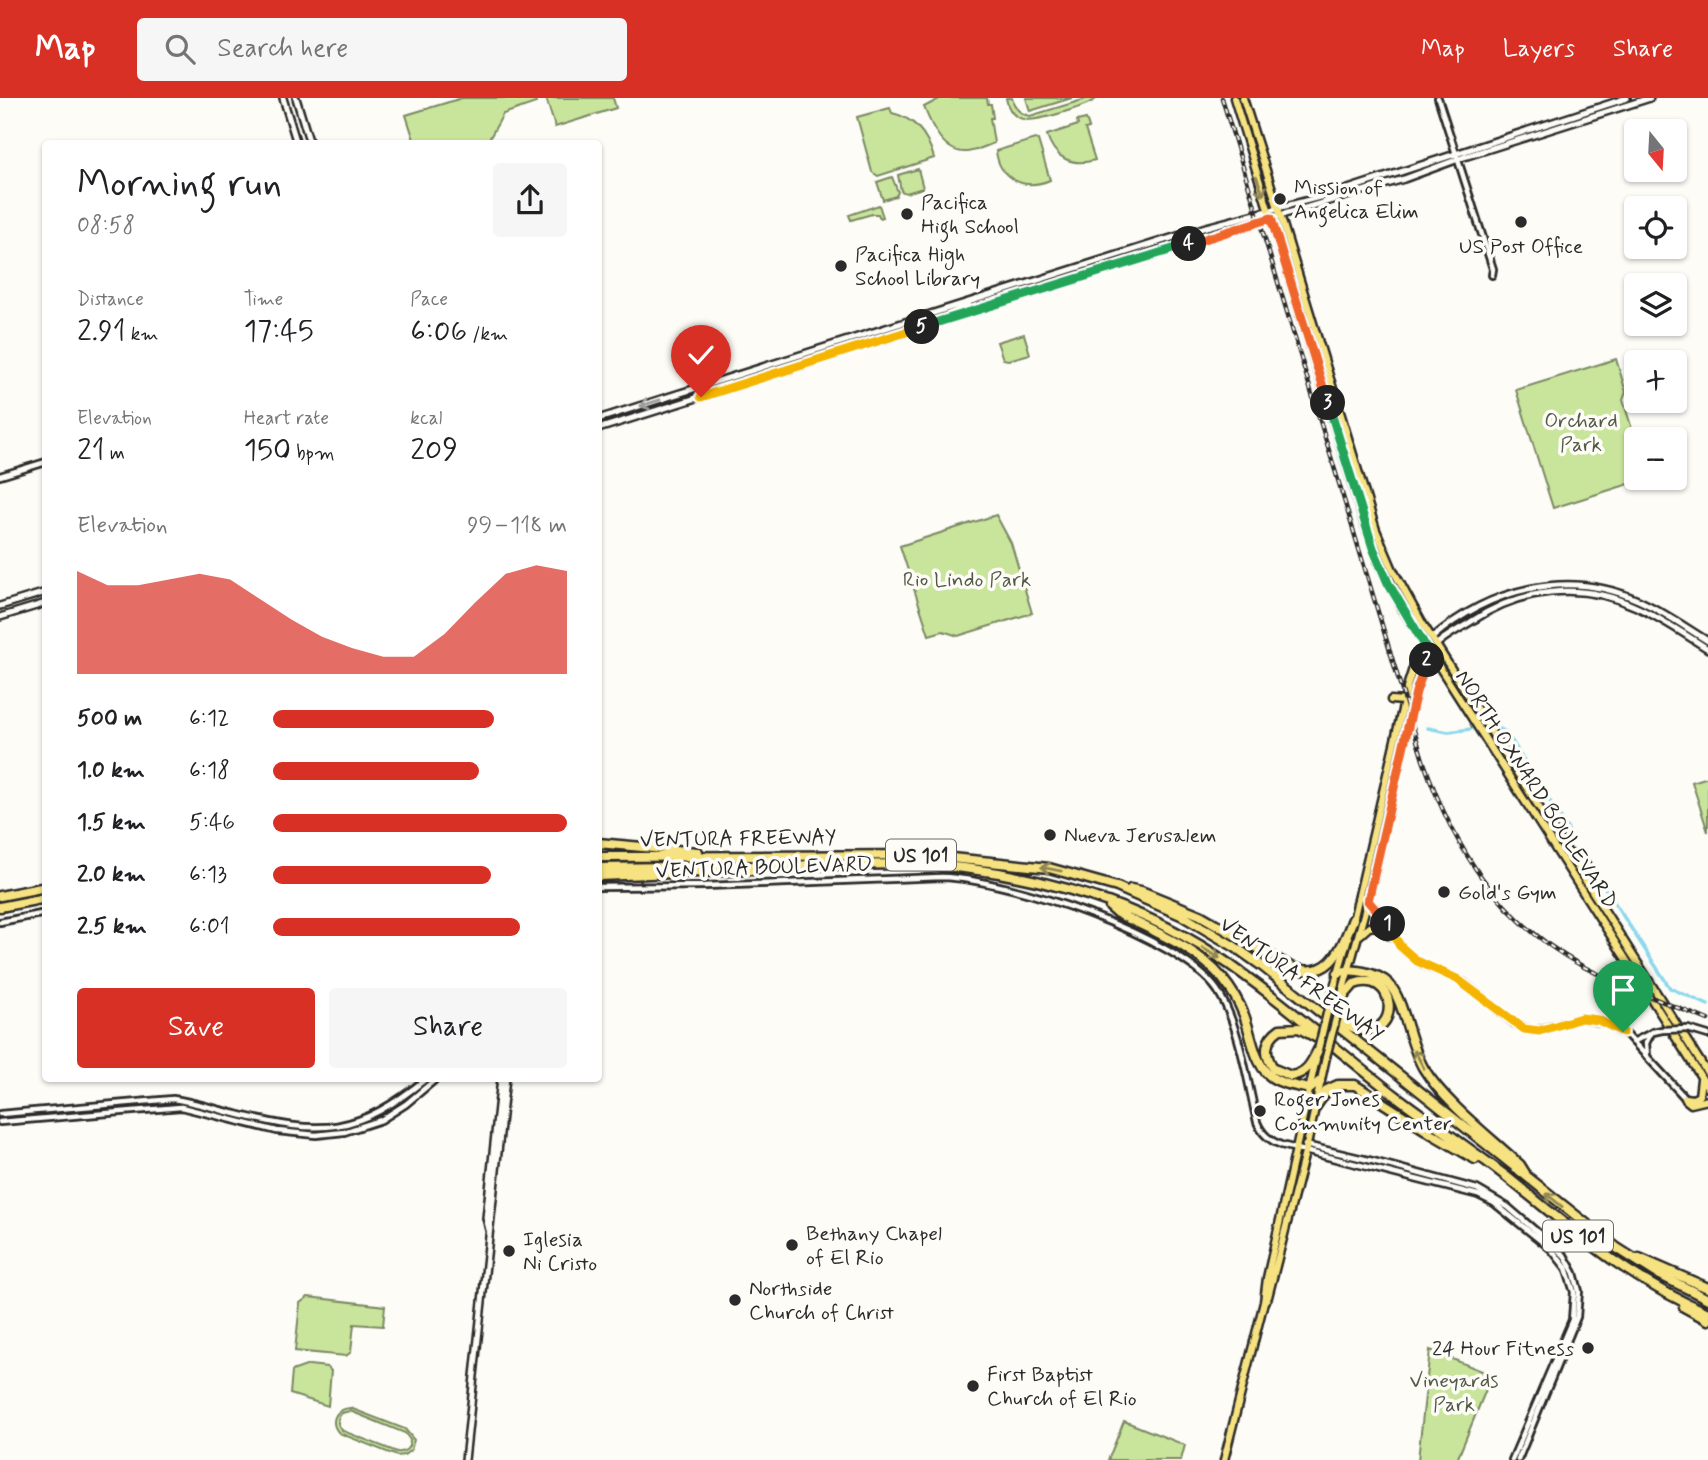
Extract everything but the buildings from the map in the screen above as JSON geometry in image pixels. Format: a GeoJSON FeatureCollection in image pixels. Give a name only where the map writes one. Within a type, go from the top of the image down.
{"type":"FeatureCollection","features":[{"type":"Feature","properties":{"kind":"highway"},"geometry":{"type":"LineString","coordinates":[[602,843],[722,856]]}},
{"type":"Feature","properties":{"kind":"highway","name":"VENTURA FREEWAY"},"geometry":{"type":"LineString","coordinates":[[602,857],[880,854],[946,856],[1049,869],[1117,887],[1181,915],[1235,947],[1322,1011],[1617,1248],[1658,1274],[1708,1299]]}},
{"type":"Feature","properties":{"kind":"highway","name":"VENTURA FREEWAY"},"geometry":{"type":"LineString","coordinates":[[602,868],[946,865],[1027,878],[1105,902],[1171,931],[1214,954],[1395,1096],[1506,1176],[1586,1243],[1655,1288],[1708,1313]]}},
{"type":"Feature","properties":{"kind":"highway"},"geometry":{"type":"LineString","coordinates":[[602,876],[741,872],[793,866]]}},
{"type":"Feature","properties":{"kind":"highway"},"geometry":{"type":"LineString","coordinates":[[1117,887],[1141,891],[1200,915],[1300,970],[1317,969],[1331,962],[1342,948],[1353,919]]}},
{"type":"Feature","properties":{"kind":"highway"},"geometry":{"type":"LineString","coordinates":[[0,896],[42,888]]}},
{"type":"Feature","properties":{"kind":"highway"},"geometry":{"type":"LineString","coordinates":[[0,906],[42,899]]}},
{"type":"Feature","properties":{"kind":"highway"},"geometry":{"type":"LineString","coordinates":[[1105,902],[1117,913],[1184,948],[1212,967],[1238,1001],[1266,1072],[1280,1082],[1310,1089],[1320,1081]]}},
{"type":"Feature","properties":{"kind":"highway"},"geometry":{"type":"LineString","coordinates":[[1343,969],[1375,976],[1391,986],[1414,1051],[1430,1079],[1520,1165],[1531,1181]]}},
{"type":"Feature","properties":{"kind":"highway"},"geometry":{"type":"LineString","coordinates":[[1322,1011],[1365,1031],[1378,1027],[1388,1013],[1389,1002],[1386,994],[1371,982],[1354,985],[1340,1003]]}},
{"type":"Feature","properties":{"kind":"highway"},"geometry":{"type":"LineString","coordinates":[[1318,1050],[1304,1072],[1291,1076],[1273,1069],[1266,1052],[1274,1033],[1290,1027],[1299,1028],[1333,1045]]}},
{"type":"Feature","properties":{"kind":"highway"},"geometry":{"type":"LineString","coordinates":[[1314,1109],[1322,1095],[1332,1087],[1345,1084],[1360,1086],[1432,1134],[1506,1176]]}},
{"type":"Feature","properties":{"kind":"highway"},"geometry":{"type":"LineString","coordinates":[[1617,1248],[1708,1288]]}},
{"type":"Feature","properties":{"kind":"highway"},"geometry":{"type":"LineString","coordinates":[[1655,1288],[1708,1320]]}},
{"type":"Feature","properties":{"kind":"main road"},"geometry":{"type":"LineString","coordinates":[[283,98],[297,140]]}},
{"type":"Feature","properties":{"kind":"main road"},"geometry":{"type":"LineString","coordinates":[[296,98],[309,140]]}},
{"type":"Feature","properties":{"kind":"main road","name":"NORTH OXNARD BOULEVARD"},"geometry":{"type":"LineString","coordinates":[[1243,98],[1280,211],[1372,520],[1393,570],[1436,645],[1705,1075],[1708,1088]]}},
{"type":"Feature","properties":{"kind":"main road"},"geometry":{"type":"LineString","coordinates":[[602,428],[1271,218],[1280,211],[1381,182],[1627,98]]}},
{"type":"Feature","properties":{"kind":"main road"},"geometry":{"type":"LineString","coordinates":[[1457,156],[1650,98]]}},
{"type":"Feature","properties":{"kind":"main road"},"geometry":{"type":"LineString","coordinates":[[1235,101],[1246,109]]}},
{"type":"Feature","properties":{"kind":"main road","name":"NORTH OXNARD BOULEVARD"},"geometry":{"type":"LineString","coordinates":[[1235,101],[1360,512],[1388,583],[1430,654],[1705,1075]]}},
{"type":"Feature","properties":{"kind":"main road"},"geometry":{"type":"LineString","coordinates":[[602,418],[1198,230],[1268,209],[1280,211]]}},
{"type":"Feature","properties":{"kind":"main road"},"geometry":{"type":"LineString","coordinates":[[1174,249],[1175,244],[1191,237],[1198,230]]}},
{"type":"Feature","properties":{"kind":"main road"},"geometry":{"type":"LineString","coordinates":[[940,321],[969,303]]}},
{"type":"Feature","properties":{"kind":"main road"},"geometry":{"type":"LineString","coordinates":[[887,338],[892,333],[935,319],[939,313]]}},
{"type":"Feature","properties":{"kind":"main road"},"geometry":{"type":"LineString","coordinates":[[1302,320],[1314,332],[1315,348],[1312,352]]}},
{"type":"Feature","properties":{"kind":"main road"},"geometry":{"type":"LineString","coordinates":[[1360,512],[1372,520]]}},
{"type":"Feature","properties":{"kind":"main road"},"geometry":{"type":"LineString","coordinates":[[1264,1302],[1268,1297],[1286,1227],[1340,1003],[1343,969],[1353,919],[1404,701],[1413,667],[1425,645],[1481,605],[1561,584],[1591,586],[1619,592],[1655,608],[1708,641]]}},
{"type":"Feature","properties":{"kind":"main road"},"geometry":{"type":"LineString","coordinates":[[1224,1460],[1264,1302],[1265,1287],[1330,1001],[1359,936],[1422,672],[1430,654],[1436,645],[1519,594],[1562,591],[1580,591],[1617,599],[1651,614],[1708,649]]}},
{"type":"Feature","properties":{"kind":"main road"},"geometry":{"type":"LineString","coordinates":[[0,606],[42,593]]}},
{"type":"Feature","properties":{"kind":"main road"},"geometry":{"type":"LineString","coordinates":[[0,617],[42,604]]}},
{"type":"Feature","properties":{"kind":"main road"},"geometry":{"type":"LineString","coordinates":[[1422,672],[1432,668],[1440,669]]}},
{"type":"Feature","properties":{"kind":"main road"},"geometry":{"type":"LineString","coordinates":[[1391,700],[1404,701]]}},
{"type":"Feature","properties":{"kind":"main road"},"geometry":{"type":"LineString","coordinates":[[1387,775],[1393,791]]}},
{"type":"Feature","properties":{"kind":"main road"},"geometry":{"type":"LineString","coordinates":[[1382,795],[1389,812]]}},
{"type":"Feature","properties":{"kind":"main road"},"geometry":{"type":"LineString","coordinates":[[1551,827],[1575,859],[1585,862],[1584,873],[1590,891]]}},
{"type":"Feature","properties":{"kind":"main road"},"geometry":{"type":"LineString","coordinates":[[1359,936],[1373,926],[1394,936]]}},
{"type":"Feature","properties":{"kind":"main road"},"geometry":{"type":"LineString","coordinates":[[1685,1098],[1693,1099],[1700,1095],[1705,1075]]}},
{"type":"Feature","properties":{"kind":"main road"},"geometry":{"type":"LineString","coordinates":[[489,1230],[486,1218],[501,1082]]}},
{"type":"Feature","properties":{"kind":"main road"},"geometry":{"type":"LineString","coordinates":[[465,1460],[506,1082]]}},
{"type":"Feature","properties":{"kind":"main road"},"geometry":{"type":"LineString","coordinates":[[1685,1098],[1691,1104],[1708,1100]]}},
{"type":"Feature","properties":{"kind":"main road"},"geometry":{"type":"LineString","coordinates":[[1285,1197],[1286,1227]]}},
{"type":"Feature","properties":{"kind":"street"},"geometry":{"type":"LineString","coordinates":[[1438,98],[1493,269],[1492,275]]}},
{"type":"Feature","properties":{"kind":"street"},"geometry":{"type":"LineString","coordinates":[[0,476],[42,463]]}},
{"type":"Feature","properties":{"kind":"street","name":"VENTURA BOULEVARD"},"geometry":{"type":"LineString","coordinates":[[602,887],[957,878],[1003,886],[1096,917],[1184,960],[1212,983],[1224,1000],[1231,1017],[1259,1127],[1276,1143],[1306,1148]]}},
{"type":"Feature","properties":{"kind":"street"},"geometry":{"type":"LineString","coordinates":[[1360,893],[1386,920],[1402,948],[1417,961],[1457,979],[1524,1029],[1539,1031],[1574,1018],[1590,1018],[1618,1030],[1633,1042],[1685,1098]]}},
{"type":"Feature","properties":{"kind":"street"},"geometry":{"type":"LineString","coordinates":[[0,922],[42,914]]}},
{"type":"Feature","properties":{"kind":"street"},"geometry":{"type":"LineString","coordinates":[[1633,1042],[1662,1030],[1688,1029],[1708,1035]]}},
{"type":"Feature","properties":{"kind":"street"},"geometry":{"type":"LineString","coordinates":[[1648,1059],[1646,1043],[1653,1032]]}},
{"type":"Feature","properties":{"kind":"street"},"geometry":{"type":"LineString","coordinates":[[0,1114],[173,1099],[192,1101],[275,1124],[300,1128],[330,1127],[370,1117],[426,1082]]}},
{"type":"Feature","properties":{"kind":"street"},"geometry":{"type":"LineString","coordinates":[[0,1122],[181,1107],[277,1131],[324,1134],[344,1132],[381,1120],[406,1104],[428,1082]]}},
{"type":"Feature","properties":{"kind":"street"},"geometry":{"type":"LineString","coordinates":[[1306,1148],[1478,1195],[1505,1211],[1562,1261],[1570,1275],[1574,1292],[1572,1320],[1512,1460]]}},
{"type":"Feature","properties":{"kind":"street"},"geometry":{"type":"LineString","coordinates":[[1306,1148],[1477,1189],[1508,1208],[1564,1255],[1574,1273],[1579,1291],[1577,1317],[1518,1460]]}},
{"type":"Feature","properties":{"kind":"green space"},"geometry":{"type":"Polygon","coordinates":[[[462,98],[534,98],[536,103],[503,114],[489,140],[414,140],[406,115],[462,98]]]}},
{"type":"Feature","properties":{"kind":"green space"},"geometry":{"type":"Polygon","coordinates":[[[546,98],[613,98],[616,108],[555,127],[546,98]]]}},
{"type":"Feature","properties":{"kind":"green space"},"geometry":{"type":"Polygon","coordinates":[[[941,98],[987,98],[988,104],[991,104],[994,143],[967,152],[959,151],[945,143],[924,107],[941,98]]]}},
{"type":"Feature","properties":{"kind":"green space"},"geometry":{"type":"Polygon","coordinates":[[[1006,98],[1012,98],[1018,110],[1030,116],[1089,98],[1098,98],[1061,113],[1028,120],[1014,115],[1006,98]]]}},
{"type":"Feature","properties":{"kind":"green space"},"geometry":{"type":"Polygon","coordinates":[[[1026,98],[1072,98],[1030,111],[1026,98]]]}},
{"type":"Feature","properties":{"kind":"green space"},"geometry":{"type":"Polygon","coordinates":[[[890,108],[892,113],[907,119],[919,129],[934,158],[878,176],[872,172],[857,117],[890,108]]]}},
{"type":"Feature","properties":{"kind":"green space"},"geometry":{"type":"Polygon","coordinates":[[[1086,119],[1089,128],[1085,129],[1095,160],[1079,162],[1065,159],[1054,150],[1047,135],[1078,125],[1077,121],[1086,119]]]}},
{"type":"Feature","properties":{"kind":"green space"},"geometry":{"type":"Polygon","coordinates":[[[1038,140],[1050,180],[1031,184],[1014,180],[1002,169],[996,151],[1038,140]]]}},
{"type":"Feature","properties":{"kind":"green space"},"geometry":{"type":"Polygon","coordinates":[[[918,169],[923,188],[906,193],[901,191],[898,175],[918,169]]]}},
{"type":"Feature","properties":{"kind":"green space"},"geometry":{"type":"Polygon","coordinates":[[[892,177],[898,192],[896,196],[883,200],[877,182],[892,177]]]}},
{"type":"Feature","properties":{"kind":"green space"},"geometry":{"type":"Polygon","coordinates":[[[879,205],[883,217],[872,214],[851,220],[849,215],[879,205]]]}},
{"type":"Feature","properties":{"kind":"green space"},"geometry":{"type":"Polygon","coordinates":[[[1024,334],[1030,354],[1003,359],[997,342],[1024,334]]]}},
{"type":"Feature","properties":{"kind":"green space","name":"Orchard Park"},"geometry":{"type":"Polygon","coordinates":[[[1616,359],[1624,385],[1624,413],[1627,413],[1631,427],[1624,427],[1624,486],[1553,508],[1516,390],[1616,359]]]}},
{"type":"Feature","properties":{"kind":"green space","name":"Rio Lindo Park"},"geometry":{"type":"Polygon","coordinates":[[[996,515],[1011,543],[1032,613],[958,636],[943,631],[929,635],[900,546],[996,515]]]}},
{"type":"Feature","properties":{"kind":"green space"},"geometry":{"type":"Polygon","coordinates":[[[1708,777],[1708,832],[1692,782],[1708,777]]]}},
{"type":"Feature","properties":{"kind":"green space"},"geometry":{"type":"Polygon","coordinates":[[[308,1297],[385,1306],[383,1326],[354,1324],[351,1352],[346,1356],[295,1351],[300,1303],[308,1297]]]}},
{"type":"Feature","properties":{"kind":"green space","name":"Vineyards Park"},"geometry":{"type":"Polygon","coordinates":[[[1430,1350],[1492,1375],[1457,1460],[1418,1460],[1430,1350]]]}},
{"type":"Feature","properties":{"kind":"green space"},"geometry":{"type":"Polygon","coordinates":[[[309,1365],[327,1367],[331,1371],[328,1406],[290,1394],[292,1371],[309,1365]]]}},
{"type":"Feature","properties":{"kind":"green space"},"geometry":{"type":"Polygon","coordinates":[[[350,1408],[405,1429],[414,1440],[411,1450],[397,1456],[339,1433],[334,1425],[335,1417],[350,1408]],[[350,1411],[342,1413],[338,1420],[343,1431],[397,1452],[405,1451],[409,1445],[410,1440],[405,1433],[350,1411]]]}},
{"type":"Feature","properties":{"kind":"green space"},"geometry":{"type":"Polygon","coordinates":[[[1124,1421],[1185,1445],[1181,1460],[1108,1460],[1124,1421]]]}},
{"type":"Feature","properties":{"kind":"waterway"},"geometry":{"type":"LineString","coordinates":[[1428,728],[1448,732],[1471,729]]}},
{"type":"Feature","properties":{"kind":"waterway"},"geometry":{"type":"LineString","coordinates":[[1500,729],[1506,732],[1573,838]]}},
{"type":"Feature","properties":{"kind":"waterway"},"geometry":{"type":"LineString","coordinates":[[1590,865],[1670,988],[1708,1005]]}},
{"type":"Feature","properties":{"kind":"railway"},"geometry":{"type":"LineString","coordinates":[[1222,98],[1423,760],[1449,823],[1483,880],[1527,928],[1554,949],[1614,982],[1708,1020]]}},
{"type":"Feature","properties":{"kind":"place","name":"Mission of Angelica Elim"},"geometry":{"type":"Point","coordinates":[1280,199]}},
{"type":"Feature","properties":{"kind":"place","name":"Pacifica High School"},"geometry":{"type":"Point","coordinates":[907,214]}},
{"type":"Feature","properties":{"kind":"place","name":"US Post Office"},"geometry":{"type":"Point","coordinates":[1521,222]}},
{"type":"Feature","properties":{"kind":"place","name":"Pacifica High School Library"},"geometry":{"type":"Point","coordinates":[841,266]}},
{"type":"Feature","properties":{"kind":"place","name":"Nueva Jerusalem"},"geometry":{"type":"Point","coordinates":[1050,835]}},
{"type":"Feature","properties":{"kind":"place","name":"Gold's Gym"},"geometry":{"type":"Point","coordinates":[1444,892]}},
{"type":"Feature","properties":{"kind":"place","name":"Roger Jones Community Center"},"geometry":{"type":"Point","coordinates":[1260,1111]}},
{"type":"Feature","properties":{"kind":"place","name":"Bethany Chapel of El Rio"},"geometry":{"type":"Point","coordinates":[792,1245]}},
{"type":"Feature","properties":{"kind":"place","name":"Iglesia Ni Cristo"},"geometry":{"type":"Point","coordinates":[509,1251]}},
{"type":"Feature","properties":{"kind":"place","name":"Northside Church of Christ"},"geometry":{"type":"Point","coordinates":[735,1300]}},
{"type":"Feature","properties":{"kind":"place","name":"24 Hour Fitness"},"geometry":{"type":"Point","coordinates":[1588,1348]}},
{"type":"Feature","properties":{"kind":"place","name":"First Baptist Church of El Rio"},"geometry":{"type":"Point","coordinates":[973,1386]}},
{"type":"Feature","properties":{"kind":"route"},"geometry":{"type":"LineString","coordinates":[[701,397],[1271,218],[1367,533],[1388,583],[1430,654],[1416,692],[1368,901],[1386,920],[1400,946],[1407,953],[1423,965],[1463,982],[1520,1027],[1539,1031],[1567,1020],[1590,1018],[1623,1032]]}}]}
